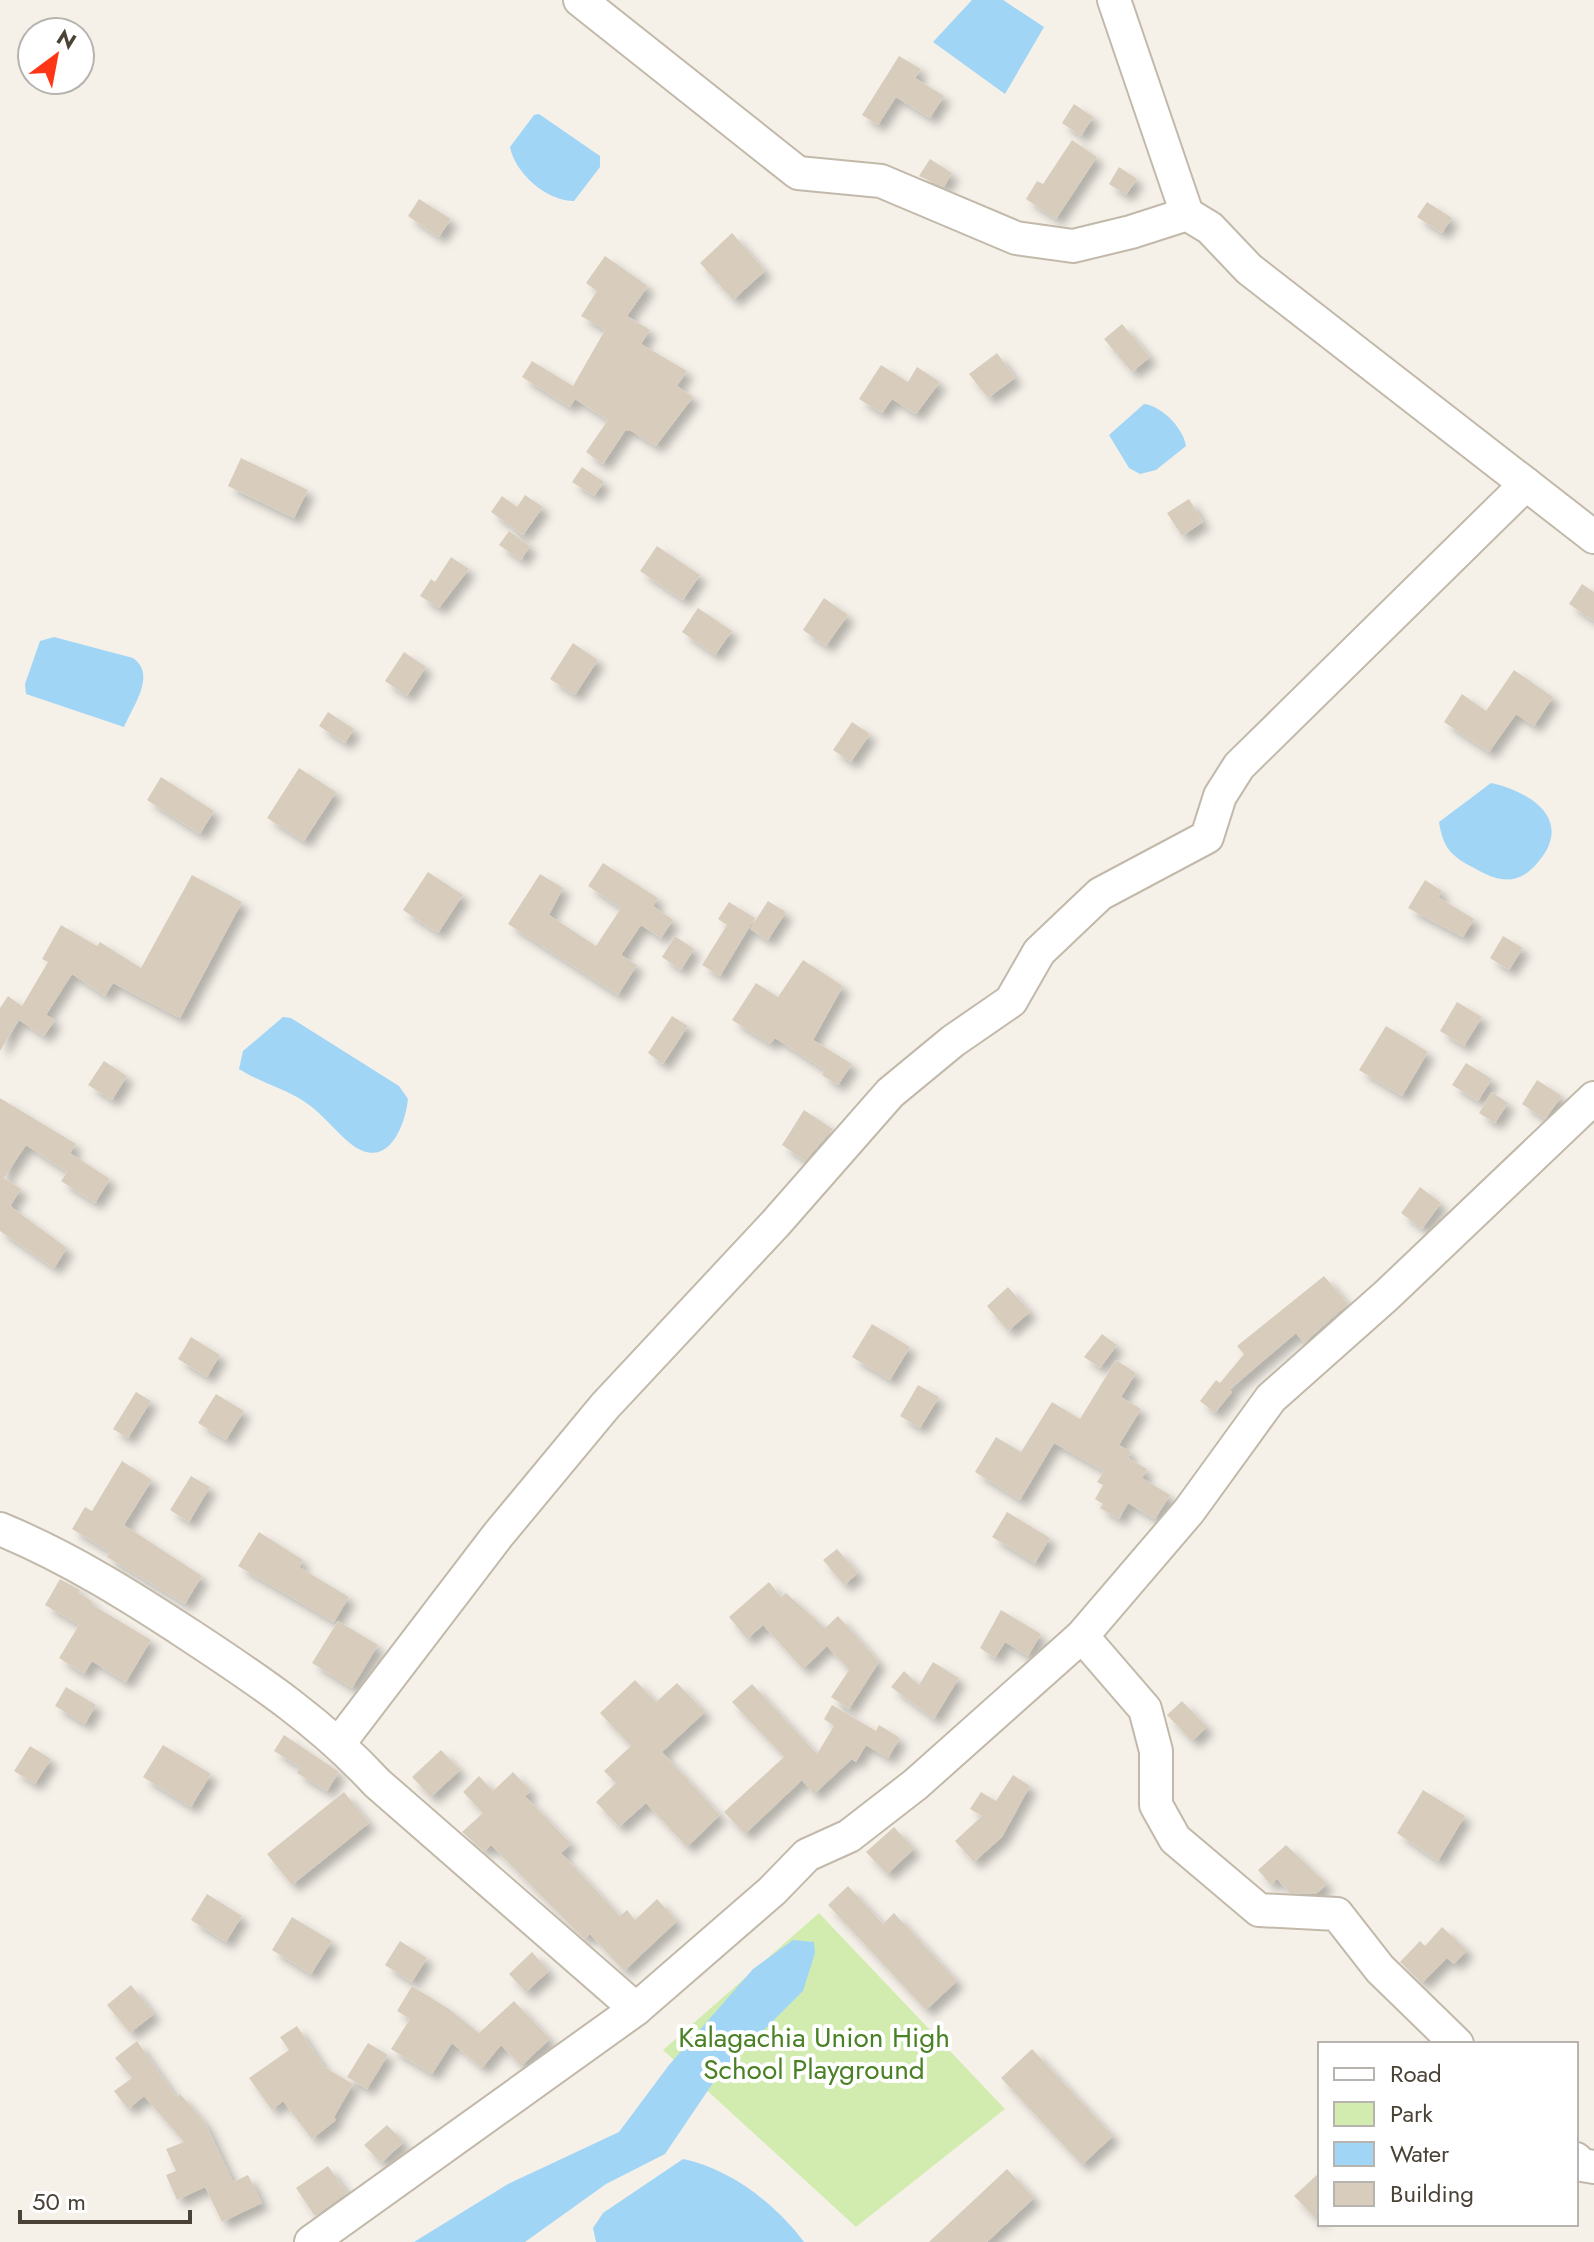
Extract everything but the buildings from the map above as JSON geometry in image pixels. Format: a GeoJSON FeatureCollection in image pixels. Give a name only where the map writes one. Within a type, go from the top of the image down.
{"type":"FeatureCollection","features":[{"type":"Feature","properties":{"kind":"street"},"geometry":{"type":"LineString","coordinates":[[1114,0],[1187,214],[1210,228],[1249,269],[1594,537]]}},
{"type":"Feature","properties":{"kind":"street"},"geometry":{"type":"LineString","coordinates":[[597,5],[798,173],[881,181],[1016,238],[1073,246],[1187,214]]}},
{"type":"Feature","properties":{"kind":"street"},"geometry":{"type":"LineString","coordinates":[[340,1742],[498,1535],[605,1406],[775,1224],[890,1093],[953,1041],[1011,1001],[1039,952],[1100,894],[1207,837],[1220,796],[1239,766],[1526,484]]}},
{"type":"Feature","properties":{"kind":"street"},"geometry":{"type":"LineString","coordinates":[[311,2242],[636,2009],[772,1891],[807,1855],[849,1836],[916,1784],[1082,1636],[1189,1511],[1271,1398],[1387,1295],[1594,1098]]}},
{"type":"Feature","properties":{"kind":"street"},"geometry":{"type":"LineString","coordinates":[[0,1529],[109,1583],[272,1689],[340,1742],[377,1783],[636,2009]]}},
{"type":"Feature","properties":{"kind":"street"},"geometry":{"type":"LineString","coordinates":[[1082,1636],[1145,1709],[1156,1751],[1156,1805],[1175,1839],[1259,1910],[1337,1914],[1380,1969],[1455,2042]]}},
{"type":"Feature","properties":{"kind":"green space","name":"Kalagachia Union High School Playground"},"geometry":{"type":"Polygon","coordinates":[[[819,1913],[1005,2109],[856,2227],[663,2050],[819,1913]]]}},
{"type":"Feature","properties":{"kind":"water"},"geometry":{"type":"Polygon","coordinates":[[[972,0],[1003,0],[1044,27],[1005,94],[933,42],[972,0]]]}},
{"type":"Feature","properties":{"kind":"water"},"geometry":{"type":"Polygon","coordinates":[[[539,114],[600,156],[600,167],[574,201],[553,196],[533,184],[513,157],[510,147],[534,115],[539,114]]]}},
{"type":"Feature","properties":{"kind":"water"},"geometry":{"type":"Polygon","coordinates":[[[1144,404],[1158,409],[1171,419],[1181,432],[1186,446],[1156,470],[1140,474],[1129,468],[1109,435],[1144,404]]]}},
{"type":"Feature","properties":{"kind":"water"},"geometry":{"type":"Polygon","coordinates":[[[54,637],[133,658],[140,665],[143,673],[141,691],[124,727],[26,694],[25,684],[40,641],[54,637]]]}},
{"type":"Feature","properties":{"kind":"water"},"geometry":{"type":"Polygon","coordinates":[[[1491,783],[1521,793],[1543,810],[1550,821],[1552,833],[1539,861],[1524,875],[1509,880],[1483,873],[1454,855],[1446,845],[1439,822],[1491,783]]]}},
{"type":"Feature","properties":{"kind":"water"},"geometry":{"type":"Polygon","coordinates":[[[283,1017],[291,1018],[399,1086],[408,1099],[406,1110],[398,1133],[384,1149],[375,1153],[351,1144],[305,1102],[239,1069],[243,1051],[283,1017]]]}},
{"type":"Feature","properties":{"kind":"water"},"geometry":{"type":"Polygon","coordinates":[[[793,1940],[814,1942],[815,1953],[803,1991],[717,2077],[665,2154],[606,2184],[525,2242],[414,2242],[508,2184],[619,2132],[669,2065],[753,1969],[793,1940]]]}},
{"type":"Feature","properties":{"kind":"water"},"geometry":{"type":"Polygon","coordinates":[[[683,2159],[734,2179],[766,2201],[804,2242],[596,2242],[593,2228],[603,2213],[683,2159]]]}}]}
